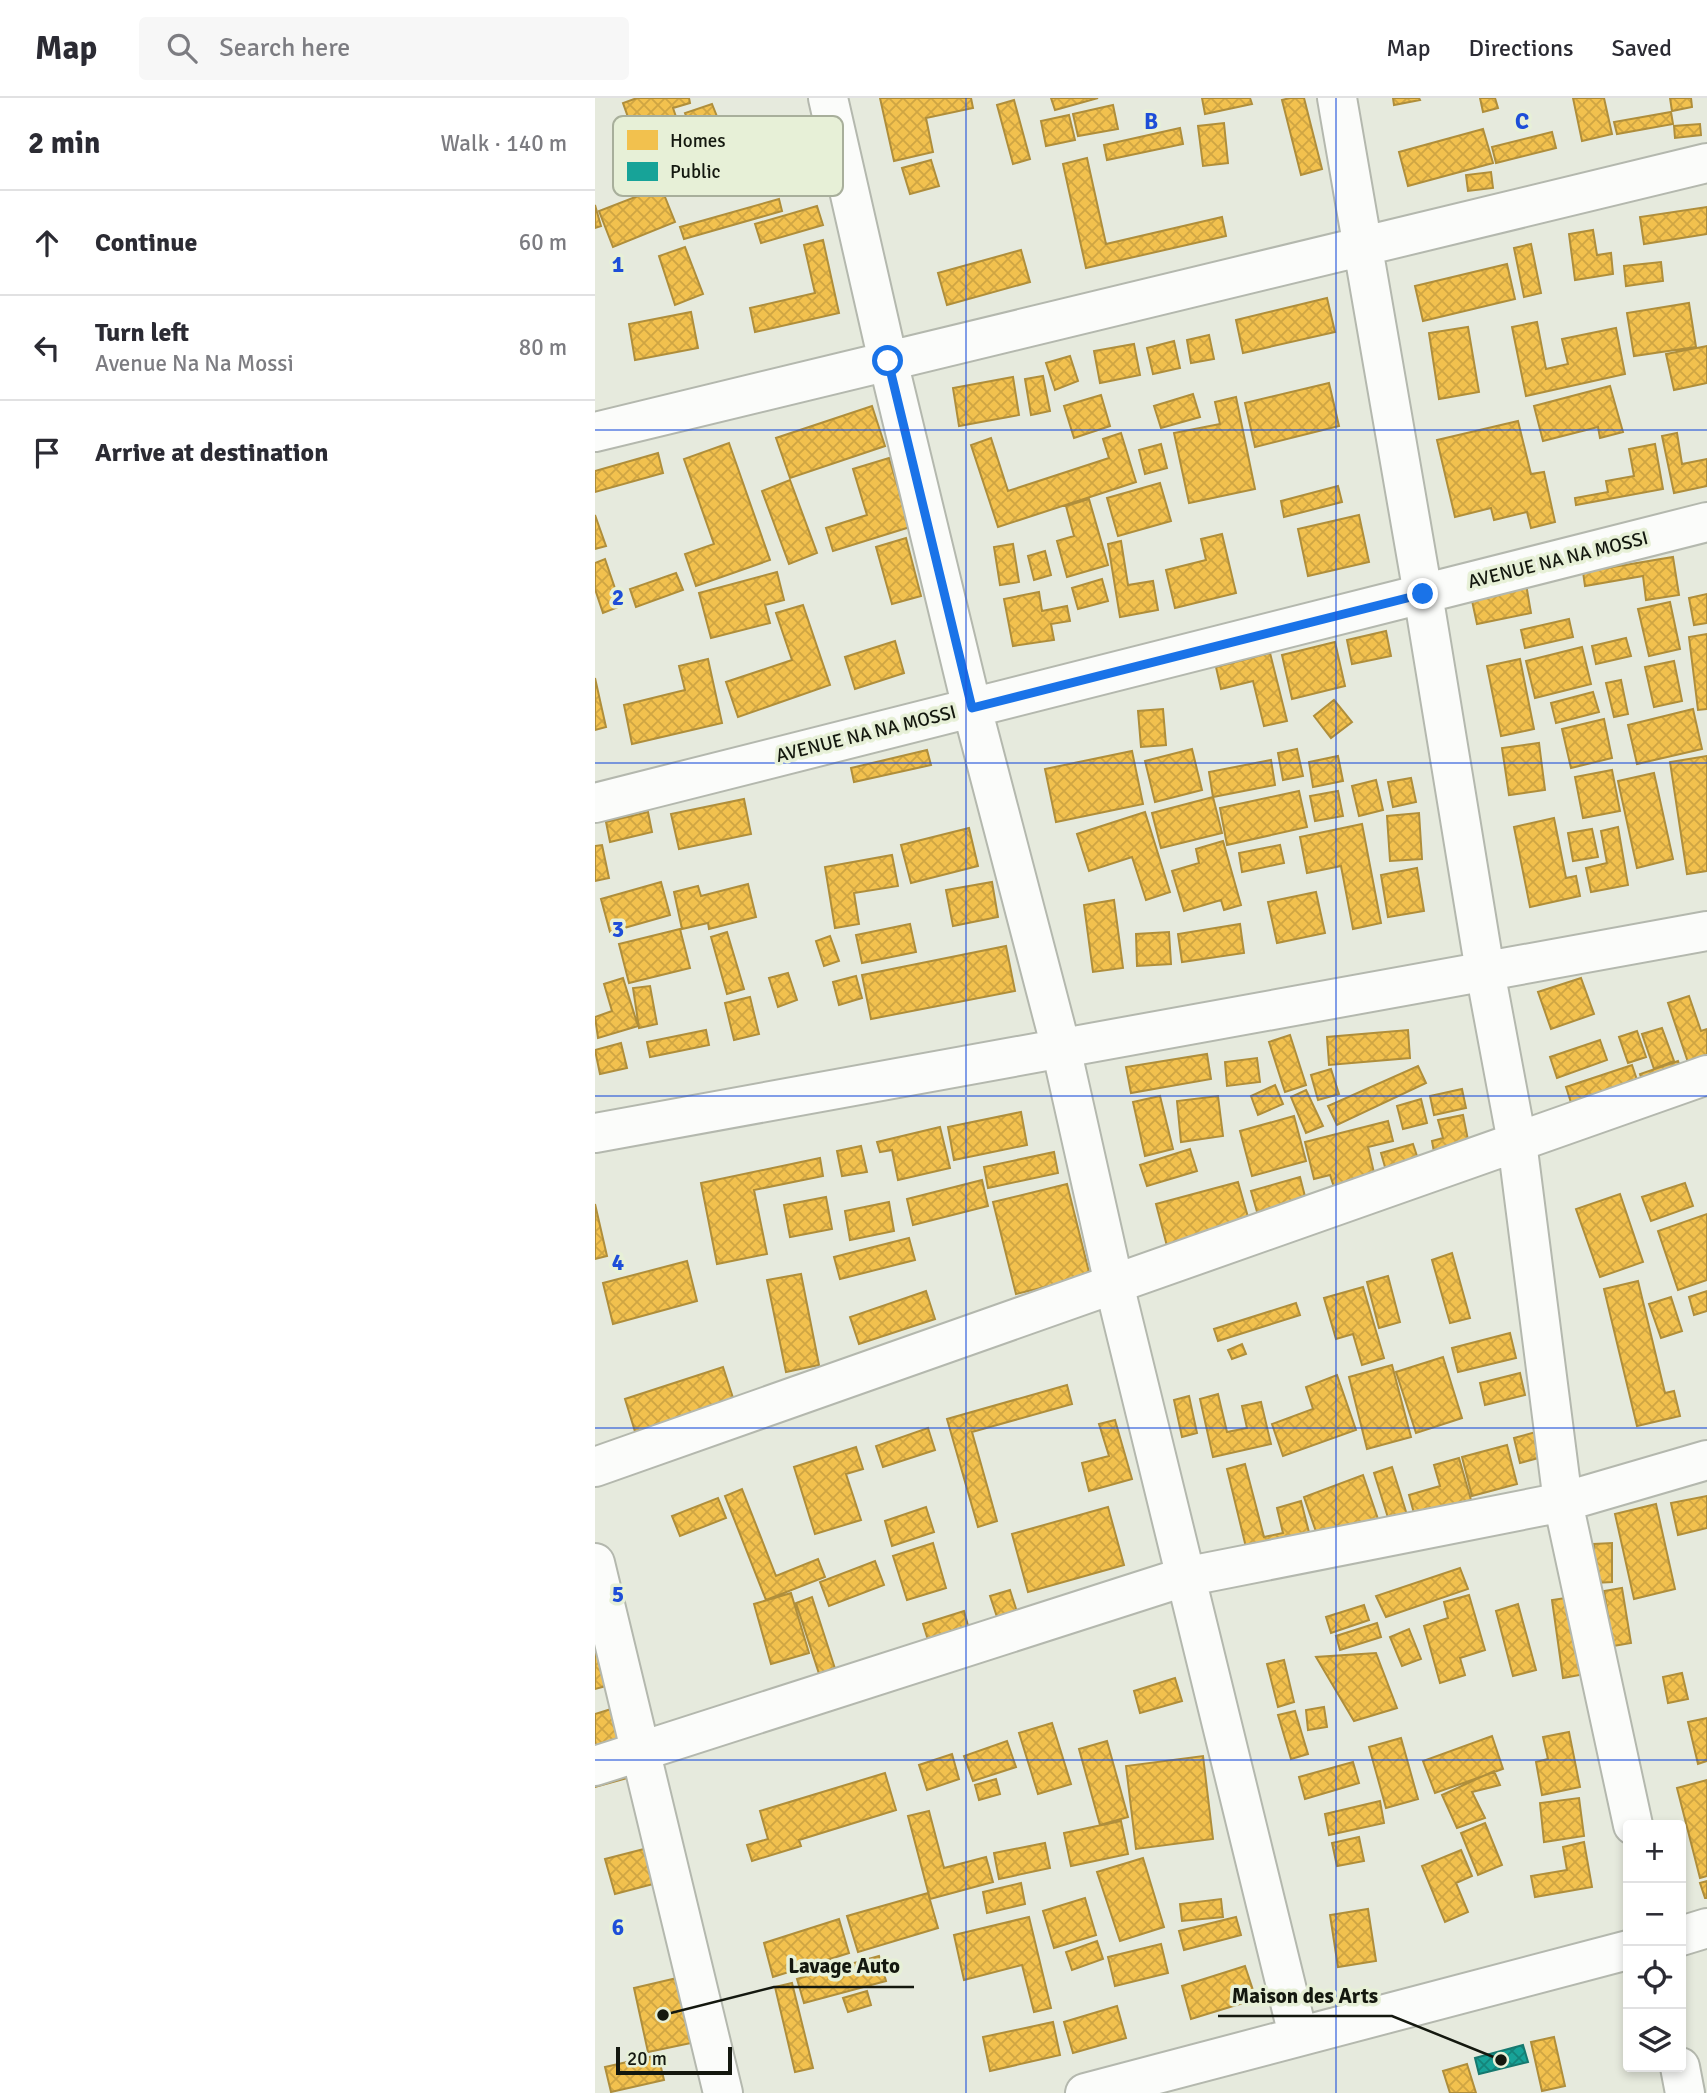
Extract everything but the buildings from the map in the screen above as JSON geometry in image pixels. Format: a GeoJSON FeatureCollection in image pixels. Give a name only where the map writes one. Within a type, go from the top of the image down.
{"type":"FeatureCollection","features":[{"type":"Feature","properties":{"kind":"street"},"geometry":{"type":"LineString","coordinates":[[828,98],[832,116]]}},
{"type":"Feature","properties":{"kind":"street"},"geometry":{"type":"LineString","coordinates":[[1337,98],[1485,971],[1517,1142],[1563,1502],[1632,1820]]}},
{"type":"Feature","properties":{"kind":"street"},"geometry":{"type":"LineString","coordinates":[[595,432],[1707,163]]}},
{"type":"Feature","properties":{"kind":"street"},"geometry":{"type":"LineString","coordinates":[[843,164],[972,708],[1061,1048],[1184,1577],[1298,2035]]}},
{"type":"Feature","properties":{"kind":"street","name":"AVENUE NA NA MOSSI"},"geometry":{"type":"LineString","coordinates":[[595,803],[1707,522]]}},
{"type":"Feature","properties":{"kind":"street"},"geometry":{"type":"LineString","coordinates":[[595,1133],[1707,930]]}},
{"type":"Feature","properties":{"kind":"street"},"geometry":{"type":"LineString","coordinates":[[595,1467],[1707,1074]]}},
{"type":"Feature","properties":{"kind":"street"},"geometry":{"type":"LineString","coordinates":[[595,1766],[1184,1577],[1563,1502],[1707,1460]]}},
{"type":"Feature","properties":{"kind":"street"},"geometry":{"type":"LineString","coordinates":[[595,1563],[723,2093]]}},
{"type":"Feature","properties":{"kind":"street"},"geometry":{"type":"LineString","coordinates":[[1686,1934],[1707,1928]]}},
{"type":"Feature","properties":{"kind":"street"},"geometry":{"type":"LineString","coordinates":[[1085,2093],[1623,1951]]}},
{"type":"Feature","properties":{"kind":"street"},"geometry":{"type":"LineString","coordinates":[[1681,2072],[1685,2093]]}},
{"type":"Feature","properties":{"kind":"place","name":"Lavage Auto"},"geometry":{"type":"Point","coordinates":[663,2015]}},
{"type":"Feature","properties":{"kind":"place","name":"Maison des Arts"},"geometry":{"type":"Point","coordinates":[1501,2060]}},
{"type":"Feature","properties":{"kind":"route"},"geometry":{"type":"LineString","coordinates":[[888,361],[972,708],[1423,594]]}}]}
